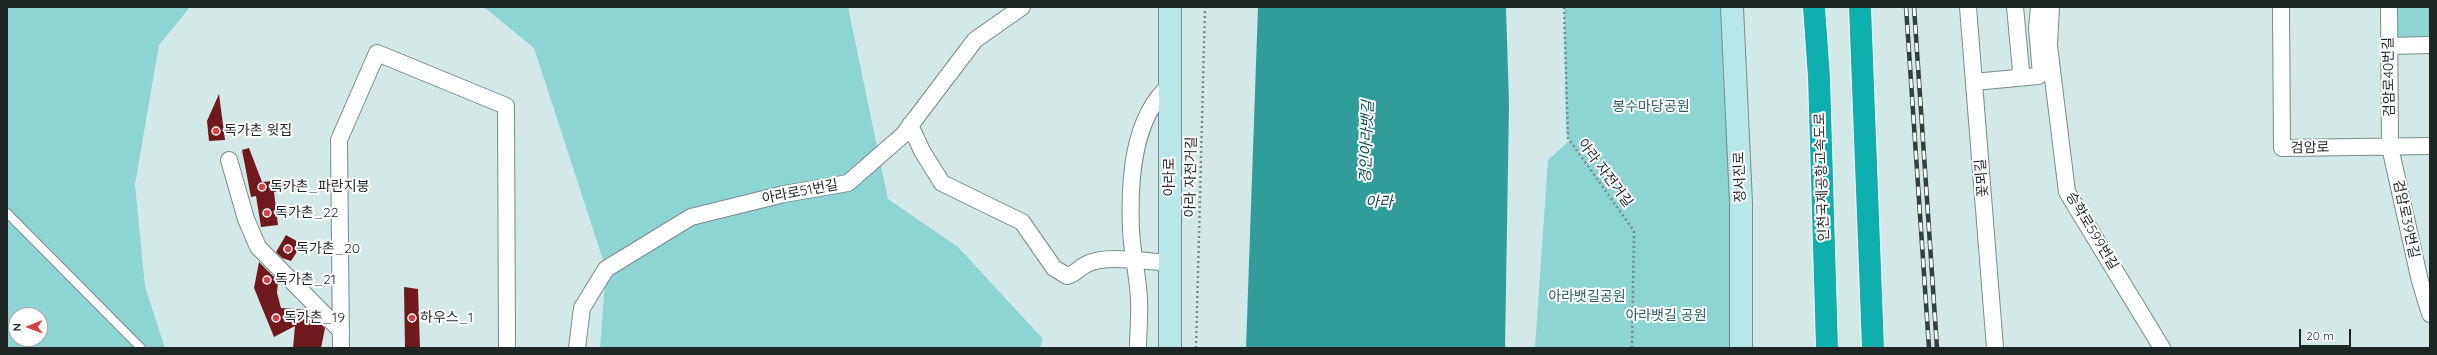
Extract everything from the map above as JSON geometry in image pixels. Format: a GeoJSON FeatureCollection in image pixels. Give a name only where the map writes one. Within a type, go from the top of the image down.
{"type":"FeatureCollection","features":[{"type":"Feature","properties":{"kind":"highway","name":"인천국제공항고속도로"},"geometry":{"type":"LineString","coordinates":[[1814,7],[1818,77],[1827,348]]}},
{"type":"Feature","properties":{"kind":"highway"},"geometry":{"type":"LineString","coordinates":[[1860,7],[1873,348]]}},
{"type":"Feature","properties":{"kind":"main road","name":"아라로"},"geometry":{"type":"LineString","coordinates":[[1170,7],[1170,348]]}},
{"type":"Feature","properties":{"kind":"main road","name":"정서진로"},"geometry":{"type":"LineString","coordinates":[[1732,7],[1742,203],[1741,348]]}},
{"type":"Feature","properties":{"kind":"street","name":"아라로51번길"},"geometry":{"type":"LineString","coordinates":[[577,348],[582,308],[606,269],[691,218],[784,194],[848,183],[903,135],[975,40],[1022,7]]}},
{"type":"Feature","properties":{"kind":"street","name":"꽃뫼길"},"geometry":{"type":"LineString","coordinates":[[1968,7],[1995,348]]}},
{"type":"Feature","properties":{"kind":"street"},"geometry":{"type":"LineString","coordinates":[[2015,7],[2021,72],[2017,78]]}},
{"type":"Feature","properties":{"kind":"street"},"geometry":{"type":"LineString","coordinates":[[1974,82],[2038,76],[2042,70],[2037,28],[2039,7]]}},
{"type":"Feature","properties":{"kind":"street","name":"승학로599번길"},"geometry":{"type":"LineString","coordinates":[[2051,7],[2049,46],[2067,192],[2162,348]]}},
{"type":"Feature","properties":{"kind":"street","name":"검암로"},"geometry":{"type":"LineString","coordinates":[[2282,7],[2282,148],[2430,146]]}},
{"type":"Feature","properties":{"kind":"street","name":"검암로40번길"},"geometry":{"type":"LineString","coordinates":[[2389,7],[2390,147]]}},
{"type":"Feature","properties":{"kind":"street"},"geometry":{"type":"LineString","coordinates":[[2389,46],[2430,45]]}},
{"type":"Feature","properties":{"kind":"street"},"geometry":{"type":"LineString","coordinates":[[341,348],[339,140],[377,53],[506,106],[507,348]]}},
{"type":"Feature","properties":{"kind":"street"},"geometry":{"type":"LineString","coordinates":[[1138,348],[1139,299],[1131,230],[1132,181],[1137,144],[1158,95],[1170,85]]}},
{"type":"Feature","properties":{"kind":"street"},"geometry":{"type":"LineString","coordinates":[[910,125],[922,151],[942,184],[1022,222],[1054,268],[1067,276],[1076,274],[1087,264],[1104,259],[1170,264]]}},
{"type":"Feature","properties":{"kind":"street","name":"검암로39번길"},"geometry":{"type":"LineString","coordinates":[[2390,147],[2425,280],[2430,314]]}},
{"type":"Feature","properties":{"kind":"street"},"geometry":{"type":"LineString","coordinates":[[229,160],[246,219],[258,247],[340,330]]}},
{"type":"Feature","properties":{"kind":"lane"},"geometry":{"type":"LineString","coordinates":[[7,214],[141,348]]}},
{"type":"Feature","properties":{"kind":"path","name":"아라 자전거길"},"geometry":{"type":"LineString","coordinates":[[1196,348],[1205,7]]}},
{"type":"Feature","properties":{"kind":"path","name":"아라 자전거길"},"geometry":{"type":"LineString","coordinates":[[1564,7],[1568,138],[1634,231],[1632,348]]}},
{"type":"Feature","properties":{"kind":"green space"},"geometry":{"type":"Polygon","coordinates":[[[7,7],[190,7],[159,45],[135,184],[145,287],[165,348],[7,348],[7,7]]]}},
{"type":"Feature","properties":{"kind":"green space"},"geometry":{"type":"Polygon","coordinates":[[[484,7],[848,7],[888,199],[958,247],[1043,339],[1040,348],[600,348],[606,269],[534,48],[484,7]]]}},
{"type":"Feature","properties":{"kind":"green space","name":"봉수마당공원"},"geometry":{"type":"Polygon","coordinates":[[[1564,7],[1732,7],[1741,348],[1535,348],[1548,160],[1569,141],[1566,131],[1564,7]]]}},
{"type":"Feature","properties":{"kind":"green space"},"geometry":{"type":"Polygon","coordinates":[[[2389,7],[2430,7],[2430,45],[2389,46],[2389,7]]]}},
{"type":"Feature","properties":{"kind":"water","name":"아라"},"geometry":{"type":"Polygon","coordinates":[[[1258,7],[1506,7],[1509,104],[1505,348],[1246,348],[1258,7]]]}},
{"type":"Feature","properties":{"kind":"building","name":"독가촌 윗집"},"geometry":{"type":"Polygon","coordinates":[[[219,94],[225,140],[209,141],[207,121],[219,94]]]}},
{"type":"Feature","properties":{"kind":"building"},"geometry":{"type":"Polygon","coordinates":[[[249,148],[262,182],[291,179],[292,187],[274,192],[278,225],[261,227],[256,196],[251,197],[242,150],[249,148]]]}},
{"type":"Feature","properties":{"kind":"building","name":"독가촌_20"},"geometry":{"type":"Polygon","coordinates":[[[286,235],[302,244],[291,261],[282,258],[276,252],[286,235]]]}},
{"type":"Feature","properties":{"kind":"building"},"geometry":{"type":"Polygon","coordinates":[[[259,262],[278,281],[277,293],[281,308],[307,310],[315,318],[315,322],[319,322],[325,328],[321,348],[293,348],[295,326],[274,337],[254,288],[259,262]]]}},
{"type":"Feature","properties":{"kind":"building","name":"하우스_1"},"geometry":{"type":"Polygon","coordinates":[[[404,287],[418,289],[420,348],[405,348],[404,287]]]}},
{"type":"Feature","properties":{"kind":"railway"},"geometry":{"type":"LineString","coordinates":[[1906,7],[1929,348]]}},
{"type":"Feature","properties":{"kind":"railway"},"geometry":{"type":"LineString","coordinates":[[1914,7],[1937,348]]}},
{"type":"Feature","properties":{"kind":"place","name":"독가촌 윗집"},"geometry":{"type":"Point","coordinates":[216,131]}},
{"type":"Feature","properties":{"kind":"place","name":"독가촌_파란지붕"},"geometry":{"type":"Point","coordinates":[262,187]}},
{"type":"Feature","properties":{"kind":"place","name":"독가촌_22"},"geometry":{"type":"Point","coordinates":[267,213]}},
{"type":"Feature","properties":{"kind":"place","name":"독가촌_20"},"geometry":{"type":"Point","coordinates":[288,249]}},
{"type":"Feature","properties":{"kind":"place","name":"독가촌_21"},"geometry":{"type":"Point","coordinates":[267,280]}},
{"type":"Feature","properties":{"kind":"place","name":"독가촌_19"},"geometry":{"type":"Point","coordinates":[276,318]}},
{"type":"Feature","properties":{"kind":"place","name":"하우스_1"},"geometry":{"type":"Point","coordinates":[412,318]}},
{"type":"Feature","properties":{"kind":"water label","name":"경인아라뱃길"},"geometry":{"type":"Point","coordinates":[1367,142]}},
{"type":"Feature","properties":{"kind":"park label","name":"아라뱃길공원"},"geometry":{"type":"Point","coordinates":[1587,297]}},
{"type":"Feature","properties":{"kind":"park label","name":"아라뱃길 공원"},"geometry":{"type":"Point","coordinates":[1666,316]}}]}
